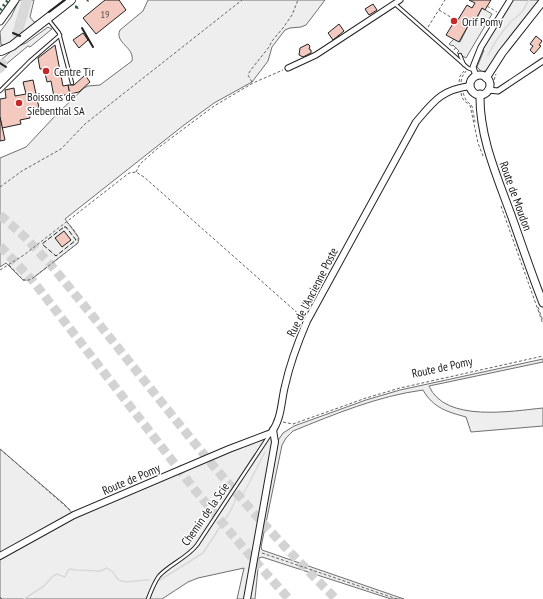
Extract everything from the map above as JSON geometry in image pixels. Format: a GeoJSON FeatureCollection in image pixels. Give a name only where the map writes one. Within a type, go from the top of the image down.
{"type":"FeatureCollection","features":[{"type":"Feature","properties":{"kind":"main road"},"geometry":{"type":"LineString","coordinates":[[0,21],[14,0]]}},
{"type":"Feature","properties":{"kind":"main road"},"geometry":{"type":"LineString","coordinates":[[0,52],[12,46],[71,0]]}},
{"type":"Feature","properties":{"kind":"main road"},"geometry":{"type":"LineString","coordinates":[[486,78],[502,53],[543,1]]}},
{"type":"Feature","properties":{"kind":"main road"},"geometry":{"type":"LineString","coordinates":[[474,73],[486,78],[490,83],[488,90],[485,93],[480,94],[473,91],[470,86],[474,73]]}},
{"type":"Feature","properties":{"kind":"main road","name":"Route de Moudon"},"geometry":{"type":"LineString","coordinates":[[480,94],[480,118],[488,146],[543,303]]}},
{"type":"Feature","properties":{"kind":"street"},"geometry":{"type":"LineString","coordinates":[[288,68],[316,55],[400,0]]}},
{"type":"Feature","properties":{"kind":"street"},"geometry":{"type":"LineString","coordinates":[[474,73],[474,64],[481,47],[510,0]]}},
{"type":"Feature","properties":{"kind":"street"},"geometry":{"type":"LineString","coordinates":[[488,90],[498,91],[543,61]]}},
{"type":"Feature","properties":{"kind":"street","name":"Rue de l'Ancienne Poste"},"geometry":{"type":"LineString","coordinates":[[272,432],[278,421],[285,386],[296,347],[307,321],[416,122],[437,98],[445,93],[470,86]]}},
{"type":"Feature","properties":{"kind":"street"},"geometry":{"type":"LineString","coordinates":[[247,599],[275,442],[272,432]]}},
{"type":"Feature","properties":{"kind":"street","name":"Route de Pomy"},"geometry":{"type":"LineString","coordinates":[[0,556],[74,515],[272,432]]}},
{"type":"Feature","properties":{"kind":"lane"},"geometry":{"type":"LineString","coordinates":[[394,4],[474,73]]}},
{"type":"Feature","properties":{"kind":"lane"},"geometry":{"type":"LineString","coordinates":[[47,19],[60,35],[72,83]]}},
{"type":"Feature","properties":{"kind":"lane"},"geometry":{"type":"LineString","coordinates":[[0,91],[20,70],[60,35]]}},
{"type":"Feature","properties":{"kind":"lane"},"geometry":{"type":"LineString","coordinates":[[460,55],[466,67]]}},
{"type":"Feature","properties":{"kind":"lane","name":"Chemin de la Scie"},"geometry":{"type":"LineString","coordinates":[[148,599],[159,576],[186,556],[197,545],[272,432]]}},
{"type":"Feature","properties":{"kind":"path"},"geometry":{"type":"LineString","coordinates":[[0,187],[22,171],[61,149],[85,124],[242,0]]}},
{"type":"Feature","properties":{"kind":"path"},"geometry":{"type":"LineString","coordinates":[[253,83],[248,75],[250,71],[266,52],[272,41],[292,15],[298,0]]}},
{"type":"Feature","properties":{"kind":"path"},"geometry":{"type":"LineString","coordinates":[[428,28],[445,0]]}},
{"type":"Feature","properties":{"kind":"path"},"geometry":{"type":"LineString","coordinates":[[487,6],[499,13]]}},
{"type":"Feature","properties":{"kind":"path"},"geometry":{"type":"LineString","coordinates":[[438,10],[457,21]]}},
{"type":"Feature","properties":{"kind":"path"},"geometry":{"type":"LineString","coordinates":[[457,46],[454,51],[460,55]]}},
{"type":"Feature","properties":{"kind":"path"},"geometry":{"type":"LineString","coordinates":[[459,83],[460,76],[466,67]]}},
{"type":"Feature","properties":{"kind":"path"},"geometry":{"type":"LineString","coordinates":[[136,172],[144,160],[214,106],[253,83],[288,68]]}},
{"type":"Feature","properties":{"kind":"path"},"geometry":{"type":"LineString","coordinates":[[496,88],[494,80],[497,72]]}},
{"type":"Feature","properties":{"kind":"path"},"geometry":{"type":"LineString","coordinates":[[461,93],[464,101],[474,105]]}},
{"type":"Feature","properties":{"kind":"path"},"geometry":{"type":"LineString","coordinates":[[0,270],[24,255],[129,173],[136,172],[144,177],[307,321]]}},
{"type":"Feature","properties":{"kind":"path"},"geometry":{"type":"LineString","coordinates":[[8,265],[23,280],[30,280],[34,278],[78,243],[78,236],[67,222]]}},
{"type":"Feature","properties":{"kind":"path","name":"Route de Pomy"},"geometry":{"type":"LineString","coordinates":[[278,421],[293,424],[394,389],[543,356]]}},
{"type":"Feature","properties":{"kind":"path"},"geometry":{"type":"LineString","coordinates":[[0,449],[64,504],[74,515]]}},
{"type":"Feature","properties":{"kind":"path"},"geometry":{"type":"LineString","coordinates":[[255,551],[397,599]]}},
{"type":"Feature","properties":{"kind":"shaded area"},"geometry":{"type":"Polygon","coordinates":[[[19,0],[34,0],[30,17],[34,22],[38,22],[15,40],[5,45],[1,45],[0,32],[11,17],[19,0]]]}},
{"type":"Feature","properties":{"kind":"shaded area"},"geometry":{"type":"Polygon","coordinates":[[[148,0],[325,0],[306,25],[285,30],[272,47],[268,61],[252,82],[214,103],[65,219],[79,238],[78,243],[33,278],[23,280],[6,263],[0,267],[0,158],[26,147],[84,88],[88,86],[100,85],[132,61],[131,52],[120,38],[120,30],[143,11],[148,0]]]}},
{"type":"Feature","properties":{"kind":"shaded area"},"geometry":{"type":"Polygon","coordinates":[[[512,0],[541,0],[488,70],[482,72],[477,67],[484,50],[483,49],[512,0]]]}},
{"type":"Feature","properties":{"kind":"shaded area"},"geometry":{"type":"Polygon","coordinates":[[[482,8],[492,14],[466,58],[457,53],[459,51],[453,45],[452,46],[449,44],[454,39],[460,42],[469,24],[473,26],[482,8]]]}},
{"type":"Feature","properties":{"kind":"shaded area"},"geometry":{"type":"Polygon","coordinates":[[[48,27],[52,29],[4,66],[0,73],[0,61],[16,47],[26,43],[48,27]]]}},
{"type":"Feature","properties":{"kind":"shaded area"},"geometry":{"type":"Polygon","coordinates":[[[543,359],[543,362],[429,386],[437,398],[449,405],[464,410],[498,412],[543,408],[543,426],[471,432],[466,417],[447,411],[436,405],[423,390],[373,401],[293,431],[282,445],[261,547],[262,550],[404,599],[391,599],[262,557],[259,558],[255,599],[249,599],[277,442],[283,433],[294,426],[366,400],[400,390],[543,359]]]}},
{"type":"Feature","properties":{"kind":"shaded area"},"geometry":{"type":"Polygon","coordinates":[[[273,430],[272,445],[245,599],[237,599],[244,568],[198,578],[188,582],[162,599],[0,599],[0,449],[64,504],[74,515],[273,430]]]}},
{"type":"Feature","properties":{"kind":"building"},"geometry":{"type":"Polygon","coordinates":[[[105,0],[119,0],[126,10],[96,34],[83,18],[105,0]]]}},
{"type":"Feature","properties":{"kind":"building"},"geometry":{"type":"Polygon","coordinates":[[[469,0],[491,0],[485,10],[482,8],[472,26],[469,24],[459,42],[446,35],[454,22],[456,23],[467,5],[472,8],[475,3],[469,0]]]}},
{"type":"Feature","properties":{"kind":"building"},"geometry":{"type":"Polygon","coordinates":[[[373,4],[377,10],[369,15],[365,9],[373,4]]]}},
{"type":"Feature","properties":{"kind":"building"},"geometry":{"type":"Polygon","coordinates":[[[339,24],[344,31],[333,40],[328,33],[339,24]]]}},
{"type":"Feature","properties":{"kind":"building"},"geometry":{"type":"Polygon","coordinates":[[[83,33],[88,40],[79,48],[73,40],[83,33]]]}},
{"type":"Feature","properties":{"kind":"building"},"geometry":{"type":"Polygon","coordinates":[[[536,36],[542,41],[539,45],[541,46],[534,54],[530,50],[533,46],[530,44],[536,36]]]}},
{"type":"Feature","properties":{"kind":"building"},"geometry":{"type":"Polygon","coordinates":[[[308,44],[310,46],[309,49],[311,50],[311,53],[303,57],[299,55],[300,48],[308,44]]]}},
{"type":"Feature","properties":{"kind":"building"},"geometry":{"type":"Polygon","coordinates":[[[55,45],[63,86],[68,85],[70,94],[54,97],[51,81],[47,82],[44,69],[40,69],[38,58],[55,45]]]}},
{"type":"Feature","properties":{"kind":"building"},"geometry":{"type":"Polygon","coordinates":[[[85,75],[90,82],[79,92],[70,94],[68,85],[74,85],[85,75]]]}},
{"type":"Feature","properties":{"kind":"building","name":"Boissons de Siebenthal SA"},"geometry":{"type":"Polygon","coordinates":[[[33,80],[39,108],[29,110],[30,118],[20,120],[21,124],[2,128],[0,117],[0,99],[6,98],[5,90],[14,88],[15,96],[26,94],[23,82],[33,80]]]}},
{"type":"Feature","properties":{"kind":"building"},"geometry":{"type":"Polygon","coordinates":[[[0,117],[5,140],[0,141],[0,117]]]}},
{"type":"Feature","properties":{"kind":"building"},"geometry":{"type":"Polygon","coordinates":[[[64,231],[71,240],[62,247],[55,238],[64,231]]]}},
{"type":"Feature","properties":{"kind":"waterway"},"geometry":{"type":"LineString","coordinates":[[17,34],[27,0]]}},
{"type":"Feature","properties":{"kind":"waterway"},"geometry":{"type":"LineString","coordinates":[[488,55],[500,35],[522,12],[529,0]]}},
{"type":"Feature","properties":{"kind":"waterway"},"geometry":{"type":"LineString","coordinates":[[0,68],[2,64]]}},
{"type":"Feature","properties":{"kind":"waterway"},"geometry":{"type":"LineString","coordinates":[[160,580],[203,553],[231,510],[236,498],[243,494],[265,452]]}},
{"type":"Feature","properties":{"kind":"waterway"},"geometry":{"type":"LineString","coordinates":[[24,599],[44,586],[53,576],[57,574],[65,577],[68,570],[71,569],[100,571],[107,568],[114,573],[116,578],[124,582],[149,580]]}},
{"type":"Feature","properties":{"kind":"tunnel"},"geometry":{"type":"LineString","coordinates":[[0,215],[26,238],[50,264],[221,475],[268,528],[336,599]]}},
{"type":"Feature","properties":{"kind":"tunnel"},"geometry":{"type":"LineString","coordinates":[[0,246],[33,281],[195,490],[246,551],[289,599]]}},
{"type":"Feature","properties":{"kind":"hedge"},"geometry":{"type":"LineString","coordinates":[[0,10],[8,0]]}},
{"type":"Feature","properties":{"kind":"hedge"},"geometry":{"type":"LineString","coordinates":[[75,7],[79,7],[77,8]]}},
{"type":"Feature","properties":{"kind":"fence"},"geometry":{"type":"LineString","coordinates":[[64,227],[66,227],[76,240],[56,256],[42,244],[64,227]]}},
{"type":"Feature","properties":{"kind":"wall"},"geometry":{"type":"LineString","coordinates":[[49,12],[65,0]]}},
{"type":"Feature","properties":{"kind":"wall"},"geometry":{"type":"LineString","coordinates":[[82,28],[93,47]]}},
{"type":"Feature","properties":{"kind":"wall"},"geometry":{"type":"LineString","coordinates":[[13,33],[20,36]]}},
{"type":"Feature","properties":{"kind":"wall"},"geometry":{"type":"LineString","coordinates":[[0,63],[6,67]]}},
{"type":"Feature","properties":{"kind":"place","name":"Orif Pomy"},"geometry":{"type":"Point","coordinates":[454,21]}},
{"type":"Feature","properties":{"kind":"place","name":"Centre Tir"},"geometry":{"type":"Point","coordinates":[46,71]}},
{"type":"Feature","properties":{"kind":"place","name":"Boissons de Siebenthal SA"},"geometry":{"type":"Point","coordinates":[19,103]}}]}
